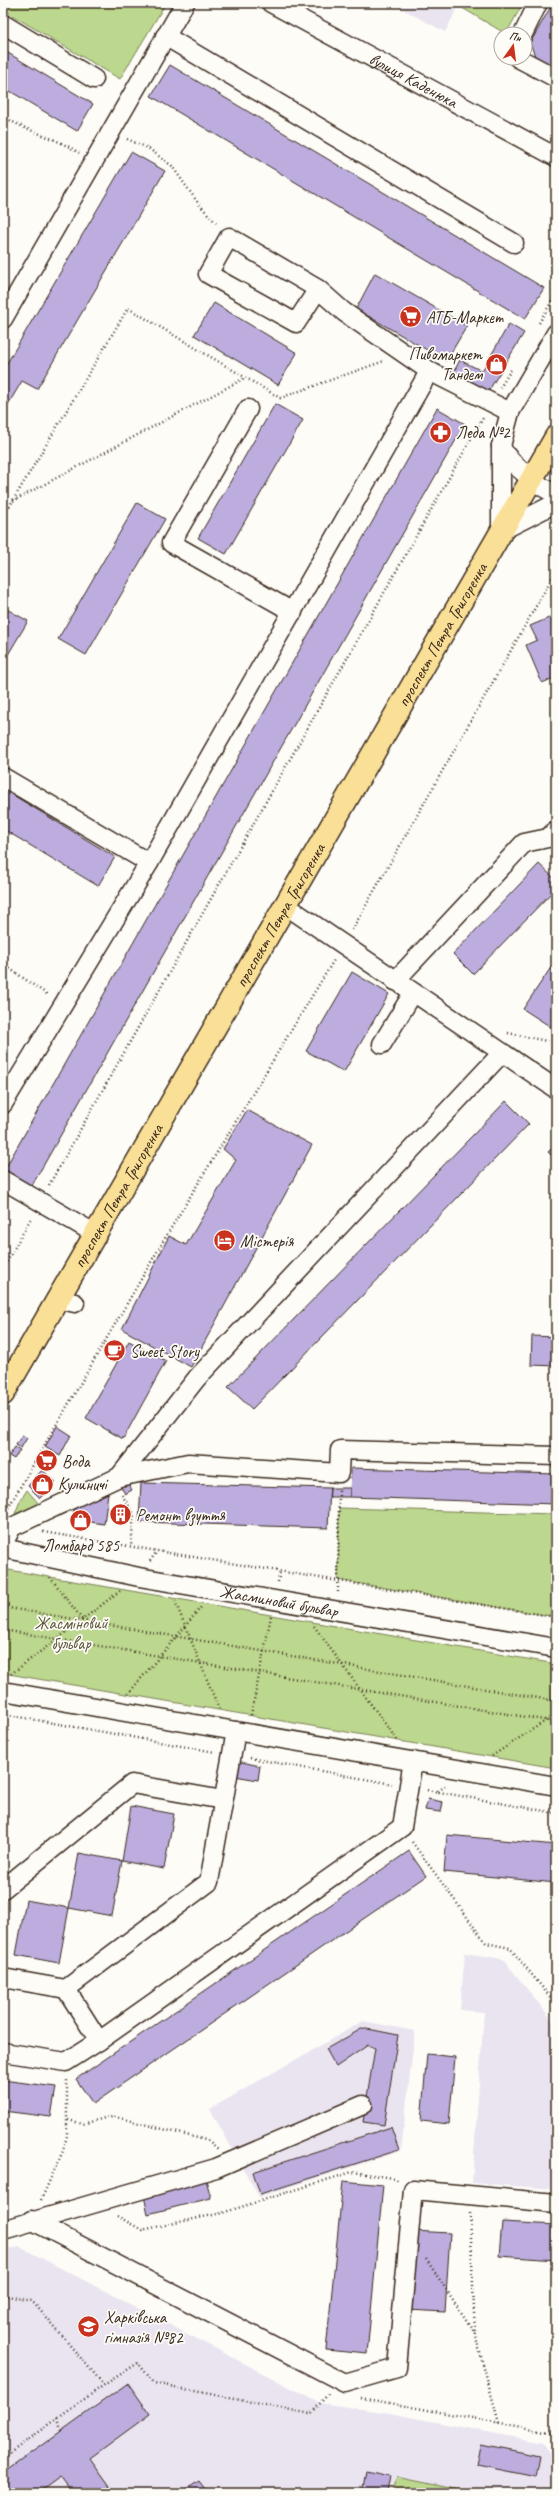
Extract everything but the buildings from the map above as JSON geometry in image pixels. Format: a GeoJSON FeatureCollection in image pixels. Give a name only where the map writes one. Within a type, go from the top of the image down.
{"type":"FeatureCollection","features":[{"type":"Feature","properties":{"kind":"main road","name":"проспект Петра Григоренка"},"geometry":{"type":"LineString","coordinates":[[3,1394],[66,1301],[94,1233],[556,437]]}},
{"type":"Feature","properties":{"kind":"street"},"geometry":{"type":"LineString","coordinates":[[3,320],[9,293],[92,163],[185,3]]}},
{"type":"Feature","properties":{"kind":"street","name":"вулиця Каденюка"},"geometry":{"type":"LineString","coordinates":[[271,3],[556,157]]}},
{"type":"Feature","properties":{"kind":"street"},"geometry":{"type":"LineString","coordinates":[[527,26],[538,3]]}},
{"type":"Feature","properties":{"kind":"street"},"geometry":{"type":"LineString","coordinates":[[3,24],[94,79]]}},
{"type":"Feature","properties":{"kind":"street"},"geometry":{"type":"LineString","coordinates":[[165,36],[514,243]]}},
{"type":"Feature","properties":{"kind":"street"},"geometry":{"type":"LineString","coordinates":[[533,66],[556,78]]}},
{"type":"Feature","properties":{"kind":"street"},"geometry":{"type":"LineString","coordinates":[[318,289],[296,323],[208,274],[229,237],[318,289],[344,312],[431,372],[510,412]]}},
{"type":"Feature","properties":{"kind":"street"},"geometry":{"type":"LineString","coordinates":[[556,333],[510,412],[501,446],[501,531],[556,503]]}},
{"type":"Feature","properties":{"kind":"street"},"geometry":{"type":"LineString","coordinates":[[3,1104],[149,863],[431,372]]}},
{"type":"Feature","properties":{"kind":"street"},"geometry":{"type":"LineString","coordinates":[[248,409],[170,543],[293,612]]}},
{"type":"Feature","properties":{"kind":"street"},"geometry":{"type":"LineString","coordinates":[[501,446],[512,464],[556,493]]}},
{"type":"Feature","properties":{"kind":"street"},"geometry":{"type":"LineString","coordinates":[[3,777],[149,863]]}},
{"type":"Feature","properties":{"kind":"street"},"geometry":{"type":"LineString","coordinates":[[395,981],[524,843],[548,838],[556,830]]}},
{"type":"Feature","properties":{"kind":"street"},"geometry":{"type":"LineString","coordinates":[[285,905],[556,1089]]}},
{"type":"Feature","properties":{"kind":"street"},"geometry":{"type":"LineString","coordinates":[[382,1044],[413,993]]}},
{"type":"Feature","properties":{"kind":"street"},"geometry":{"type":"LineString","coordinates":[[116,1479],[197,1378],[502,1053]]}},
{"type":"Feature","properties":{"kind":"street"},"geometry":{"type":"LineString","coordinates":[[3,1180],[94,1233]]}},
{"type":"Feature","properties":{"kind":"street"},"geometry":{"type":"LineString","coordinates":[[3,1544],[12,1528],[116,1479],[188,1463],[339,1473],[340,1450],[556,1456]]}},
{"type":"Feature","properties":{"kind":"street","name":"Жасминовий бульвар"},"geometry":{"type":"LineString","coordinates":[[3,1548],[139,1577],[556,1648]]}},
{"type":"Feature","properties":{"kind":"street"},"geometry":{"type":"LineString","coordinates":[[6,1683],[114,1710],[556,1786]]}},
{"type":"Feature","properties":{"kind":"street"},"geometry":{"type":"LineString","coordinates":[[3,1978],[66,1989],[209,1882],[231,1755],[237,1731]]}},
{"type":"Feature","properties":{"kind":"street"},"geometry":{"type":"LineString","coordinates":[[3,2052],[66,2062],[99,2041],[402,1827],[413,1761]]}},
{"type":"Feature","properties":{"kind":"street"},"geometry":{"type":"LineString","coordinates":[[3,1889],[132,1784],[223,1800]]}},
{"type":"Feature","properties":{"kind":"street"},"geometry":{"type":"LineString","coordinates":[[66,1989],[99,2041]]}},
{"type":"Feature","properties":{"kind":"street"},"geometry":{"type":"LineString","coordinates":[[3,2230],[31,2220],[216,2168],[363,2105]]}},
{"type":"Feature","properties":{"kind":"street"},"geometry":{"type":"LineString","coordinates":[[31,2220],[345,2383],[397,2368],[413,2190],[556,2203]]}},
{"type":"Feature","properties":{"kind":"path"},"geometry":{"type":"LineString","coordinates":[[3,116],[34,133],[70,147],[92,163]]}},
{"type":"Feature","properties":{"kind":"path"},"geometry":{"type":"LineString","coordinates":[[110,131],[148,148],[172,166],[198,203],[229,237]]}},
{"type":"Feature","properties":{"kind":"path"},"geometry":{"type":"LineString","coordinates":[[538,326],[556,294]]}},
{"type":"Feature","properties":{"kind":"path"},"geometry":{"type":"LineString","coordinates":[[3,517],[128,308],[280,398],[404,354]]}},
{"type":"Feature","properties":{"kind":"path"},"geometry":{"type":"LineString","coordinates":[[3,1269],[491,403],[514,365]]}},
{"type":"Feature","properties":{"kind":"path"},"geometry":{"type":"LineString","coordinates":[[13,501],[246,377]]}},
{"type":"Feature","properties":{"kind":"path"},"geometry":{"type":"LineString","coordinates":[[7,1510],[168,1233],[344,944],[556,571]]}},
{"type":"Feature","properties":{"kind":"path"},"geometry":{"type":"LineString","coordinates":[[3,964],[63,1005]]}},
{"type":"Feature","properties":{"kind":"path"},"geometry":{"type":"LineString","coordinates":[[339,1473],[339,1611]]}},
{"type":"Feature","properties":{"kind":"path"},"geometry":{"type":"LineString","coordinates":[[116,1479],[134,1514],[131,1546]]}},
{"type":"Feature","properties":{"kind":"path"},"geometry":{"type":"LineString","coordinates":[[12,1528],[131,1546],[556,1617]]}},
{"type":"Feature","properties":{"kind":"path"},"geometry":{"type":"LineString","coordinates":[[237,1731],[260,1672],[280,1571]]}},
{"type":"Feature","properties":{"kind":"path"},"geometry":{"type":"LineString","coordinates":[[6,1683],[58,1639],[139,1577]]}},
{"type":"Feature","properties":{"kind":"path"},"geometry":{"type":"LineString","coordinates":[[168,1582],[199,1662],[237,1731]]}},
{"type":"Feature","properties":{"kind":"path"},"geometry":{"type":"LineString","coordinates":[[97,1731],[216,1590]]}},
{"type":"Feature","properties":{"kind":"path"},"geometry":{"type":"LineString","coordinates":[[298,1604],[343,1664],[358,1688],[413,1761]]}},
{"type":"Feature","properties":{"kind":"path"},"geometry":{"type":"LineString","coordinates":[[3,1607],[556,1701]]}},
{"type":"Feature","properties":{"kind":"path"},"geometry":{"type":"LineString","coordinates":[[3,1630],[556,1722]]}},
{"type":"Feature","properties":{"kind":"path"},"geometry":{"type":"LineString","coordinates":[[3,1714],[556,1813]]}},
{"type":"Feature","properties":{"kind":"path"},"geometry":{"type":"LineString","coordinates":[[438,1792],[556,1714]]}},
{"type":"Feature","properties":{"kind":"path"},"geometry":{"type":"LineString","coordinates":[[407,1835],[486,1943],[510,1948],[556,2004]]}},
{"type":"Feature","properties":{"kind":"path"},"geometry":{"type":"LineString","coordinates":[[31,2220],[63,2151],[68,2120],[66,2062]]}},
{"type":"Feature","properties":{"kind":"path"},"geometry":{"type":"LineString","coordinates":[[68,2120],[83,2124],[112,2116],[209,2141],[234,2160]]}},
{"type":"Feature","properties":{"kind":"path"},"geometry":{"type":"LineString","coordinates":[[94,2203],[142,2230],[222,2213],[352,2172],[394,2178],[413,2190]]}},
{"type":"Feature","properties":{"kind":"path"},"geometry":{"type":"LineString","coordinates":[[470,2195],[475,2334],[499,2422]]}},
{"type":"Feature","properties":{"kind":"path"},"geometry":{"type":"LineString","coordinates":[[409,2234],[475,2334]]}},
{"type":"Feature","properties":{"kind":"path"},"geometry":{"type":"LineString","coordinates":[[3,2295],[32,2301],[104,2384]]}},
{"type":"Feature","properties":{"kind":"path"},"geometry":{"type":"LineString","coordinates":[[3,2458],[104,2384],[138,2363],[154,2383],[310,2414],[328,2394],[335,2395]]}},
{"type":"Feature","properties":{"kind":"path"},"geometry":{"type":"LineString","coordinates":[[356,2398],[556,2433]]}},
{"type":"Feature","properties":{"kind":"path"},"geometry":{"type":"LineString","coordinates":[[58,2418],[61,2431]]}},
{"type":"Feature","properties":{"kind":"path"},"geometry":{"type":"LineString","coordinates":[[552,2433],[556,2441]]}},
{"type":"Feature","properties":{"kind":"shaded area"},"geometry":{"type":"Polygon","coordinates":[[[391,3],[460,3],[445,32],[391,3]]]}},
{"type":"Feature","properties":{"kind":"shaded area"},"geometry":{"type":"Polygon","coordinates":[[[465,1953],[503,1959],[556,2025],[556,2189],[472,2183],[484,2012],[460,2010],[465,1953]]]}},
{"type":"Feature","properties":{"kind":"shaded area"},"geometry":{"type":"Polygon","coordinates":[[[363,2021],[415,2031],[401,2151],[259,2197],[210,2109],[363,2021]]]}},
{"type":"Feature","properties":{"kind":"shaded area","name":"Харківська гімназія №82"},"geometry":{"type":"Polygon","coordinates":[[[20,2247],[320,2403],[389,2413],[544,2443],[556,2466],[556,2493],[3,2493],[3,2250],[20,2247]]]}},
{"type":"Feature","properties":{"kind":"green space"},"geometry":{"type":"Polygon","coordinates":[[[3,3],[166,3],[120,79],[3,10],[3,3]]]}},
{"type":"Feature","properties":{"kind":"green space"},"geometry":{"type":"Polygon","coordinates":[[[460,3],[523,3],[510,26],[493,26],[459,6],[460,3]]]}},
{"type":"Feature","properties":{"kind":"green space"},"geometry":{"type":"Polygon","coordinates":[[[27,1490],[39,1504],[15,1514],[20,1501],[27,1490]]]}},
{"type":"Feature","properties":{"kind":"green space"},"geometry":{"type":"Polygon","coordinates":[[[339,1508],[556,1514],[556,1617],[338,1580],[339,1508]]]}},
{"type":"Feature","properties":{"kind":"green space","name":"Жасміновий бульвар"},"geometry":{"type":"Polygon","coordinates":[[[3,1569],[556,1664],[556,1768],[3,1673],[3,1569]]]}},
{"type":"Feature","properties":{"kind":"green space"},"geometry":{"type":"Polygon","coordinates":[[[397,2476],[479,2493],[393,2493],[397,2476]]]}},
{"type":"Feature","properties":{"kind":"place","name":"АТБ-Маркет"},"geometry":{"type":"Point","coordinates":[411,317]}},
{"type":"Feature","properties":{"kind":"place","name":"Пивомаркет Тандем"},"geometry":{"type":"Point","coordinates":[497,364]}},
{"type":"Feature","properties":{"kind":"place","name":"Леда №2"},"geometry":{"type":"Point","coordinates":[441,432]}},
{"type":"Feature","properties":{"kind":"place","name":"Містерія"},"geometry":{"type":"Point","coordinates":[224,1241]}},
{"type":"Feature","properties":{"kind":"place","name":"Sweet Story"},"geometry":{"type":"Point","coordinates":[114,1351]}},
{"type":"Feature","properties":{"kind":"place","name":"Вода"},"geometry":{"type":"Point","coordinates":[47,1461]}},
{"type":"Feature","properties":{"kind":"place","name":"Кулиничі"},"geometry":{"type":"Point","coordinates":[42,1484]}},
{"type":"Feature","properties":{"kind":"place","name":"Ремонт взуття"},"geometry":{"type":"Point","coordinates":[120,1515]}},
{"type":"Feature","properties":{"kind":"place","name":"Ломбард 585"},"geometry":{"type":"Point","coordinates":[81,1521]}},
{"type":"Feature","properties":{"kind":"place","name":"Харківська гімназія №82"},"geometry":{"type":"Point","coordinates":[88,2327]}}]}
